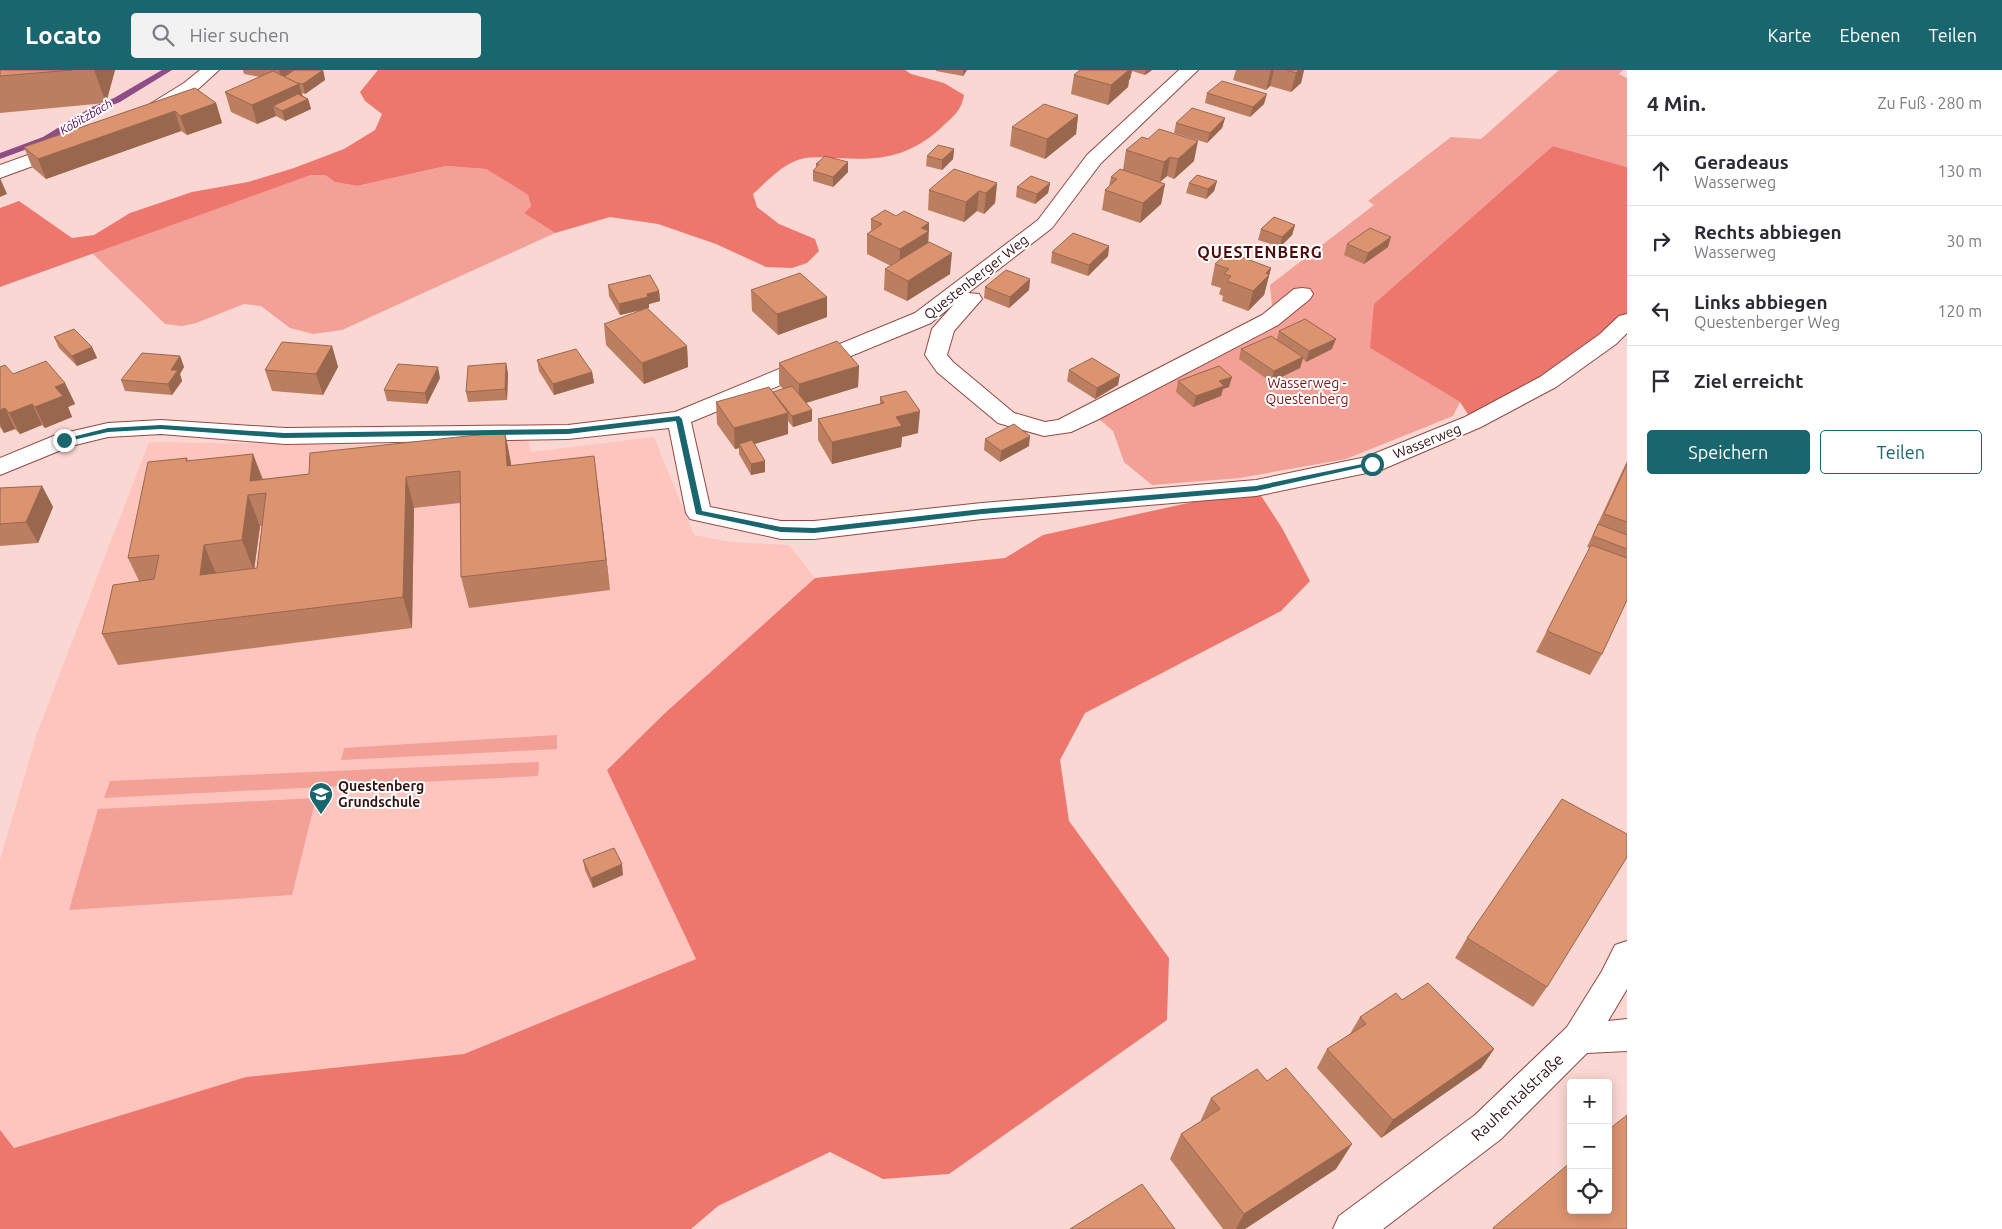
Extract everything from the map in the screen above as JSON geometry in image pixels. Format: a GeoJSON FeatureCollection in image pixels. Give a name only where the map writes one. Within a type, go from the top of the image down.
{"type":"FeatureCollection","features":[{"type":"Feature","properties":{"kind":"street"},"geometry":{"type":"LineString","coordinates":[[132,122],[163,105],[210,70]]}},
{"type":"Feature","properties":{"kind":"street","name":"Questenberger Weg"},"geometry":{"type":"LineString","coordinates":[[0,467],[64,440],[108,430],[161,427],[284,436],[559,432],[679,419],[923,318],[1045,224],[1094,159],[1189,70]]}},
{"type":"Feature","properties":{"kind":"street"},"geometry":{"type":"LineString","coordinates":[[0,172],[80,142]]}},
{"type":"Feature","properties":{"kind":"street"},"geometry":{"type":"LineString","coordinates":[[996,260],[989,280],[956,312],[942,330],[936,355],[945,367],[1006,418],[1044,429],[1063,427],[1091,414],[1270,320],[1302,294]]}},
{"type":"Feature","properties":{"kind":"street","name":"Wasserweg"},"geometry":{"type":"LineString","coordinates":[[679,419],[699,512],[781,530],[814,530],[982,512],[1256,488],[1372,464],[1473,422],[1548,382],[1608,339],[1627,321]]}},
{"type":"Feature","properties":{"kind":"street","name":"Rauhentalstraße"},"geometry":{"type":"LineString","coordinates":[[1352,1229],[1488,1127],[1579,1038],[1614,981],[1627,955]]}},
{"type":"Feature","properties":{"kind":"street"},"geometry":{"type":"LineString","coordinates":[[1579,1038],[1627,1035]]}},
{"type":"Feature","properties":{"kind":"shaded area"},"geometry":{"type":"Polygon","coordinates":[[[378,70],[905,70],[911,74],[944,83],[964,95],[959,110],[941,128],[929,138],[905,151],[893,155],[866,159],[816,157],[800,159],[778,171],[753,194],[757,207],[779,224],[815,239],[819,251],[807,263],[792,268],[766,267],[716,244],[658,224],[610,217],[555,233],[524,213],[531,206],[528,195],[486,169],[446,166],[357,186],[335,182],[325,175],[311,175],[0,287],[0,208],[19,201],[72,238],[94,235],[130,213],[192,192],[248,182],[294,168],[344,149],[375,130],[382,114],[365,101],[360,92],[378,70]]]}},
{"type":"Feature","properties":{"kind":"shaded area"},"geometry":{"type":"Polygon","coordinates":[[[1553,146],[1627,167],[1627,321],[1473,422],[1460,402],[1370,348],[1374,304],[1553,146]]]}},
{"type":"Feature","properties":{"kind":"shaded area","name":"Questenberg Grundschule"},"geometry":{"type":"Polygon","coordinates":[[[654,437],[694,535],[730,542],[789,545],[815,578],[665,713],[607,769],[697,959],[464,1054],[246,1077],[13,1148],[0,1130],[0,860],[37,733],[149,442],[359,445],[528,439],[531,452],[654,437]]]}},
{"type":"Feature","properties":{"kind":"shaded area"},"geometry":{"type":"Polygon","coordinates":[[[1256,488],[1282,528],[1310,581],[1281,611],[1085,713],[1060,760],[1069,821],[1169,958],[1167,1020],[949,1174],[883,1179],[830,1152],[718,1206],[691,1229],[0,1229],[0,1130],[14,1148],[246,1077],[464,1054],[696,959],[607,770],[665,713],[815,578],[1005,558],[1043,535],[1256,488]]]}},
{"type":"Feature","properties":{"kind":"green space","name":"Wasserweg - Questenberg"},"geometry":{"type":"Polygon","coordinates":[[[1559,70],[1623,70],[1619,74],[1627,78],[1627,167],[1553,146],[1370,348],[1460,402],[1453,416],[1346,459],[1240,478],[1152,485],[1124,462],[1113,431],[1098,418],[1264,319],[1272,306],[1270,285],[1374,205],[1368,201],[1451,137],[1481,139],[1559,70]]]}},
{"type":"Feature","properties":{"kind":"green space"},"geometry":{"type":"Polygon","coordinates":[[[446,166],[486,169],[528,195],[531,206],[524,213],[555,233],[342,330],[313,334],[290,328],[261,306],[244,304],[196,323],[182,326],[165,324],[92,253],[311,175],[325,175],[335,182],[357,186],[446,166]]]}},
{"type":"Feature","properties":{"kind":"green space"},"geometry":{"type":"Polygon","coordinates":[[[557,735],[557,749],[341,760],[344,748],[557,735]]]}},
{"type":"Feature","properties":{"kind":"green space"},"geometry":{"type":"Polygon","coordinates":[[[539,762],[538,776],[104,798],[110,781],[539,762]]]}},
{"type":"Feature","properties":{"kind":"green space"},"geometry":{"type":"Polygon","coordinates":[[[316,798],[292,895],[69,910],[98,809],[316,798]]]}},
{"type":"Feature","properties":{"kind":"building"},"geometry":{"type":"Polygon","coordinates":[[[0,70],[72,70],[0,76],[0,70]]]}},
{"type":"Feature","properties":{"kind":"building"},"geometry":{"type":"Polygon","coordinates":[[[294,70],[323,70],[303,84],[284,77],[294,70]]]}},
{"type":"Feature","properties":{"kind":"building"},"geometry":{"type":"Polygon","coordinates":[[[1080,70],[1129,70],[1111,85],[1074,75],[1080,70]]]}},
{"type":"Feature","properties":{"kind":"building"},"geometry":{"type":"Polygon","coordinates":[[[1286,70],[1299,70],[1296,73],[1286,70]]]}},
{"type":"Feature","properties":{"kind":"building"},"geometry":{"type":"Polygon","coordinates":[[[273,71],[299,84],[252,105],[225,92],[273,71]]]}},
{"type":"Feature","properties":{"kind":"building"},"geometry":{"type":"Polygon","coordinates":[[[1222,81],[1267,94],[1253,107],[1207,93],[1222,81]]]}},
{"type":"Feature","properties":{"kind":"building"},"geometry":{"type":"Polygon","coordinates":[[[195,88],[216,103],[180,116],[175,111],[38,159],[24,147],[195,88]]]}},
{"type":"Feature","properties":{"kind":"building"},"geometry":{"type":"Polygon","coordinates":[[[298,94],[308,99],[282,111],[273,106],[298,94]]]}},
{"type":"Feature","properties":{"kind":"building"},"geometry":{"type":"Polygon","coordinates":[[[1044,104],[1078,115],[1047,139],[1012,127],[1044,104]]]}},
{"type":"Feature","properties":{"kind":"building"},"geometry":{"type":"Polygon","coordinates":[[[1192,108],[1225,118],[1210,133],[1176,123],[1192,108]]]}},
{"type":"Feature","properties":{"kind":"building"},"geometry":{"type":"Polygon","coordinates":[[[1159,129],[1198,141],[1178,159],[1170,157],[1164,162],[1126,150],[1142,137],[1148,139],[1159,129]]]}},
{"type":"Feature","properties":{"kind":"building"},"geometry":{"type":"Polygon","coordinates":[[[938,145],[954,149],[942,160],[927,156],[938,145]]]}},
{"type":"Feature","properties":{"kind":"building"},"geometry":{"type":"Polygon","coordinates":[[[825,156],[848,162],[833,177],[813,171],[819,164],[816,164],[825,156]]]}},
{"type":"Feature","properties":{"kind":"building"},"geometry":{"type":"Polygon","coordinates":[[[954,169],[997,183],[986,193],[979,191],[966,202],[929,190],[954,169]]]}},
{"type":"Feature","properties":{"kind":"building"},"geometry":{"type":"Polygon","coordinates":[[[1120,169],[1165,184],[1143,203],[1105,190],[1117,179],[1111,177],[1120,169]]]}},
{"type":"Feature","properties":{"kind":"building"},"geometry":{"type":"Polygon","coordinates":[[[1197,175],[1217,181],[1208,189],[1189,183],[1197,175]]]}},
{"type":"Feature","properties":{"kind":"building"},"geometry":{"type":"Polygon","coordinates":[[[1031,176],[1050,183],[1037,194],[1017,187],[1031,176]]]}},
{"type":"Feature","properties":{"kind":"building"},"geometry":{"type":"Polygon","coordinates":[[[885,210],[896,216],[904,211],[929,223],[921,228],[929,231],[900,249],[867,234],[882,224],[871,219],[885,210]]]}},
{"type":"Feature","properties":{"kind":"building"},"geometry":{"type":"Polygon","coordinates":[[[1274,217],[1295,225],[1282,237],[1261,229],[1274,217]]]}},
{"type":"Feature","properties":{"kind":"building"},"geometry":{"type":"Polygon","coordinates":[[[1370,228],[1391,237],[1368,253],[1347,244],[1370,228]]]}},
{"type":"Feature","properties":{"kind":"building"},"geometry":{"type":"Polygon","coordinates":[[[1073,233],[1109,246],[1089,265],[1052,252],[1073,233]]]}},
{"type":"Feature","properties":{"kind":"building"},"geometry":{"type":"Polygon","coordinates":[[[929,242],[952,253],[908,281],[885,269],[929,242]]]}},
{"type":"Feature","properties":{"kind":"building"},"geometry":{"type":"Polygon","coordinates":[[[1228,252],[1271,268],[1266,273],[1269,275],[1253,291],[1227,281],[1231,276],[1224,274],[1229,269],[1215,264],[1228,252]]]}},
{"type":"Feature","properties":{"kind":"building"},"geometry":{"type":"Polygon","coordinates":[[[1006,270],[1030,279],[1010,297],[985,287],[1006,270]]]}},
{"type":"Feature","properties":{"kind":"building"},"geometry":{"type":"Polygon","coordinates":[[[800,273],[827,297],[777,314],[751,290],[800,273]]]}},
{"type":"Feature","properties":{"kind":"building"},"geometry":{"type":"Polygon","coordinates":[[[650,275],[659,291],[647,294],[648,297],[619,304],[608,285],[650,275]]]}},
{"type":"Feature","properties":{"kind":"building"},"geometry":{"type":"Polygon","coordinates":[[[647,308],[687,346],[642,363],[604,324],[647,308]]]}},
{"type":"Feature","properties":{"kind":"building"},"geometry":{"type":"Polygon","coordinates":[[[1305,319],[1336,339],[1309,351],[1279,331],[1305,319]]]}},
{"type":"Feature","properties":{"kind":"building"},"geometry":{"type":"Polygon","coordinates":[[[74,329],[92,347],[72,356],[54,337],[74,329]]]}},
{"type":"Feature","properties":{"kind":"building"},"geometry":{"type":"Polygon","coordinates":[[[1271,336],[1303,357],[1274,371],[1241,349],[1271,336]]]}},
{"type":"Feature","properties":{"kind":"building"},"geometry":{"type":"Polygon","coordinates":[[[837,341],[859,366],[799,384],[779,363],[837,341]]]}},
{"type":"Feature","properties":{"kind":"building"},"geometry":{"type":"Polygon","coordinates":[[[282,342],[332,346],[316,374],[265,370],[282,342]]]}},
{"type":"Feature","properties":{"kind":"building"},"geometry":{"type":"Polygon","coordinates":[[[576,349],[592,372],[553,384],[537,360],[576,349]]]}},
{"type":"Feature","properties":{"kind":"building"},"geometry":{"type":"Polygon","coordinates":[[[142,353],[180,356],[171,370],[178,370],[168,384],[121,380],[142,353]]]}},
{"type":"Feature","properties":{"kind":"building"},"geometry":{"type":"Polygon","coordinates":[[[1092,358],[1120,375],[1097,388],[1069,370],[1092,358]]]}},
{"type":"Feature","properties":{"kind":"building"},"geometry":{"type":"Polygon","coordinates":[[[46,361],[65,383],[55,387],[63,396],[35,407],[32,404],[9,413],[5,408],[0,410],[0,367],[5,365],[13,374],[46,361]]]}},
{"type":"Feature","properties":{"kind":"building"},"geometry":{"type":"Polygon","coordinates":[[[506,363],[505,389],[466,392],[468,366],[506,363]]]}},
{"type":"Feature","properties":{"kind":"building"},"geometry":{"type":"Polygon","coordinates":[[[398,364],[438,367],[425,393],[384,390],[398,364]]]}},
{"type":"Feature","properties":{"kind":"building"},"geometry":{"type":"Polygon","coordinates":[[[1219,366],[1232,377],[1219,381],[1224,386],[1196,396],[1178,381],[1219,366]]]}},
{"type":"Feature","properties":{"kind":"building"},"geometry":{"type":"Polygon","coordinates":[[[792,386],[812,410],[792,416],[773,392],[792,386]]]}},
{"type":"Feature","properties":{"kind":"building"},"geometry":{"type":"Polygon","coordinates":[[[769,387],[788,413],[734,428],[716,402],[769,387]]]}},
{"type":"Feature","properties":{"kind":"building"},"geometry":{"type":"Polygon","coordinates":[[[906,391],[920,411],[896,417],[902,426],[832,442],[818,419],[884,403],[880,397],[906,391]]]}},
{"type":"Feature","properties":{"kind":"building"},"geometry":{"type":"Polygon","coordinates":[[[1014,424],[1030,436],[1001,451],[985,439],[1014,424]]]}},
{"type":"Feature","properties":{"kind":"building"},"geometry":{"type":"Polygon","coordinates":[[[505,432],[507,466],[594,456],[606,560],[461,577],[460,471],[406,477],[403,597],[102,634],[113,585],[154,579],[159,555],[128,558],[148,462],[187,458],[186,461],[253,454],[250,481],[309,474],[310,453],[505,432]],[[266,493],[248,495],[242,540],[204,545],[200,575],[257,568],[266,493]]]}},
{"type":"Feature","properties":{"kind":"building"},"geometry":{"type":"Polygon","coordinates":[[[752,440],[765,461],[751,464],[739,444],[752,440]]]}},
{"type":"Feature","properties":{"kind":"building"},"geometry":{"type":"Polygon","coordinates":[[[1627,464],[1627,522],[1604,514],[1627,464]]]}},
{"type":"Feature","properties":{"kind":"building"},"geometry":{"type":"Polygon","coordinates":[[[42,486],[26,522],[0,524],[0,488],[42,486]]]}},
{"type":"Feature","properties":{"kind":"building"},"geometry":{"type":"Polygon","coordinates":[[[1598,524],[1627,535],[1627,549],[1593,536],[1598,524]]]}},
{"type":"Feature","properties":{"kind":"building"},"geometry":{"type":"Polygon","coordinates":[[[1591,545],[1627,558],[1627,600],[1602,654],[1547,631],[1591,545]]]}},
{"type":"Feature","properties":{"kind":"building"},"geometry":{"type":"Polygon","coordinates":[[[1562,799],[1627,834],[1627,857],[1547,987],[1467,938],[1562,799]]]}},
{"type":"Feature","properties":{"kind":"building"},"geometry":{"type":"Polygon","coordinates":[[[614,848],[622,864],[591,878],[583,860],[614,848]]]}},
{"type":"Feature","properties":{"kind":"building"},"geometry":{"type":"Polygon","coordinates":[[[1428,983],[1494,1049],[1393,1120],[1327,1049],[1366,1024],[1360,1017],[1396,993],[1402,1000],[1428,983]]]}},
{"type":"Feature","properties":{"kind":"building"},"geometry":{"type":"Polygon","coordinates":[[[1286,1068],[1352,1144],[1244,1214],[1181,1134],[1220,1109],[1211,1098],[1257,1069],[1267,1081],[1286,1068]]]}},
{"type":"Feature","properties":{"kind":"building"},"geometry":{"type":"Polygon","coordinates":[[[1627,1115],[1627,1229],[1493,1228],[1567,1165],[1567,1214],[1612,1214],[1612,1127],[1627,1115]]]}},
{"type":"Feature","properties":{"kind":"building"},"geometry":{"type":"Polygon","coordinates":[[[1142,1184],[1175,1229],[1070,1229],[1142,1184]]]}},
{"type":"Feature","properties":{"kind":"waterway","name":"Kobitzbach"},"geometry":{"type":"LineString","coordinates":[[0,156],[46,139],[95,109],[117,100],[168,70]]}},
{"type":"Feature","properties":{"kind":"place","name":"Questenberg Grundschule"},"geometry":{"type":"Point","coordinates":[321,815]}},
{"type":"Feature","properties":{"kind":"district","name":"QUESTENBERG"},"geometry":{"type":"Point","coordinates":[1260,252]}},
{"type":"Feature","properties":{"kind":"route"},"geometry":{"type":"LineString","coordinates":[[64,440],[108,430],[161,427],[284,436],[568,432],[679,419],[699,512],[781,530],[814,530],[982,512],[1256,488],[1372,464]]}}]}
